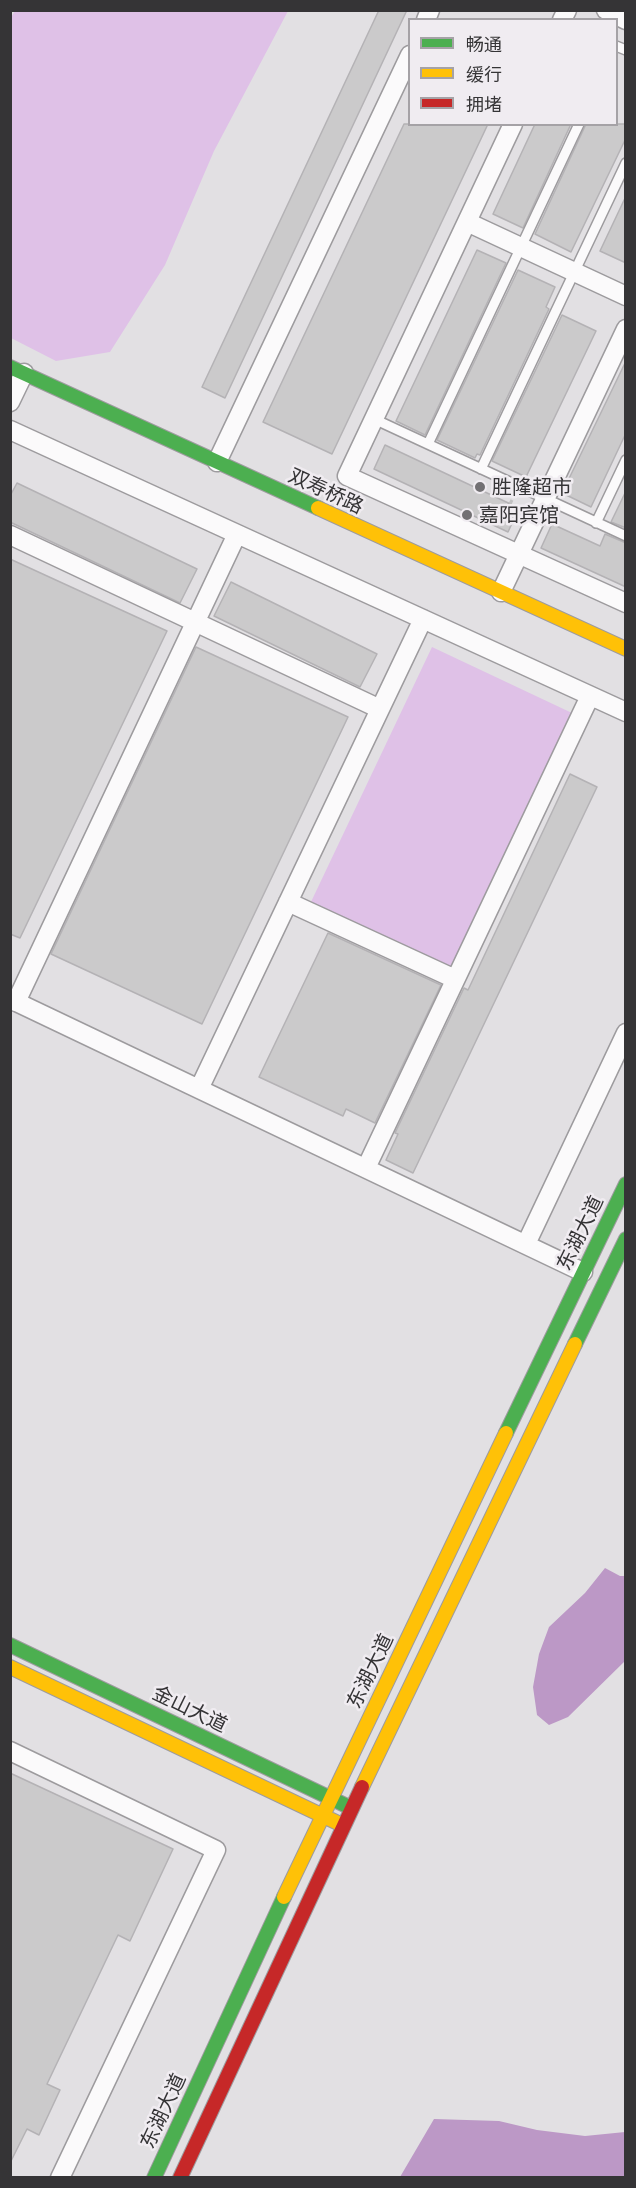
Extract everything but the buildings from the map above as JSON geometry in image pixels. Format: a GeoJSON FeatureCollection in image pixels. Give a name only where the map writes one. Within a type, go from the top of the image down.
{"type":"FeatureCollection","features":[{"type":"Feature","properties":{"kind":"main road","name":"双寿桥路"},"geometry":{"type":"LineString","coordinates":[[17,370],[626,650]]}},
{"type":"Feature","properties":{"kind":"main road","name":"东湖大道"},"geometry":{"type":"LineString","coordinates":[[154,2178],[322,1816],[626,1184]]}},
{"type":"Feature","properties":{"kind":"main road"},"geometry":{"type":"LineString","coordinates":[[180,2178],[352,1808],[626,1239]]}},
{"type":"Feature","properties":{"kind":"main road","name":"金山大道"},"geometry":{"type":"LineString","coordinates":[[10,1645],[352,1808]]}},
{"type":"Feature","properties":{"kind":"main road","name":"金山大道"},"geometry":{"type":"LineString","coordinates":[[10,1667],[344,1826]]}},
{"type":"Feature","properties":{"kind":"street"},"geometry":{"type":"LineString","coordinates":[[606,10],[626,20]]}},
{"type":"Feature","properties":{"kind":"street"},"geometry":{"type":"LineString","coordinates":[[217,462],[408,59]]}},
{"type":"Feature","properties":{"kind":"street"},"geometry":{"type":"LineString","coordinates":[[512,126],[347,476],[626,603]]}},
{"type":"Feature","properties":{"kind":"street"},"geometry":{"type":"LineString","coordinates":[[467,222],[626,296]]}},
{"type":"Feature","properties":{"kind":"street"},"geometry":{"type":"LineString","coordinates":[[501,592],[626,329]]}},
{"type":"Feature","properties":{"kind":"street"},"geometry":{"type":"LineString","coordinates":[[10,402],[17,370]]}},
{"type":"Feature","properties":{"kind":"street"},"geometry":{"type":"LineString","coordinates":[[10,430],[626,712]]}},
{"type":"Feature","properties":{"kind":"street"},"geometry":{"type":"LineString","coordinates":[[237,534],[13,1000],[584,1272]]}},
{"type":"Feature","properties":{"kind":"street"},"geometry":{"type":"LineString","coordinates":[[10,535],[380,709]]}},
{"type":"Feature","properties":{"kind":"street"},"geometry":{"type":"LineString","coordinates":[[199,1089],[423,619]]}},
{"type":"Feature","properties":{"kind":"street"},"geometry":{"type":"LineString","coordinates":[[366,1168],[590,696]]}},
{"type":"Feature","properties":{"kind":"street"},"geometry":{"type":"LineString","coordinates":[[288,902],[456,979]]}},
{"type":"Feature","properties":{"kind":"street"},"geometry":{"type":"LineString","coordinates":[[526,1244],[626,1034]]}},
{"type":"Feature","properties":{"kind":"street"},"geometry":{"type":"LineString","coordinates":[[10,1751],[216,1850],[60,2178]]}},
{"type":"Feature","properties":{"kind":"lane"},"geometry":{"type":"LineString","coordinates":[[428,444],[578,126]]}},
{"type":"Feature","properties":{"kind":"lane"},"geometry":{"type":"LineString","coordinates":[[481,469],[626,163]]}},
{"type":"Feature","properties":{"kind":"lane"},"geometry":{"type":"LineString","coordinates":[[374,419],[626,536]]}},
{"type":"Feature","properties":{"kind":"lane"},"geometry":{"type":"LineString","coordinates":[[596,523],[626,460]]}},
{"type":"Feature","properties":{"kind":"shaded area"},"geometry":{"type":"Polygon","coordinates":[[[15,11],[288,11],[214,151],[165,265],[110,352],[56,361],[11,338],[10,19],[15,11]]]}},
{"type":"Feature","properties":{"kind":"shaded area"},"geometry":{"type":"Polygon","coordinates":[[[432,647],[572,713],[451,970],[310,904],[432,647]]]}},
{"type":"Feature","properties":{"kind":"shaded area"},"geometry":{"type":"Polygon","coordinates":[[[605,1568],[620,1576],[625,1576],[625,1661],[568,1717],[549,1725],[537,1715],[533,1687],[539,1654],[549,1627],[585,1593],[605,1568]]]}},
{"type":"Feature","properties":{"kind":"shaded area"},"geometry":{"type":"Polygon","coordinates":[[[434,2119],[499,2121],[537,2130],[585,2136],[625,2132],[625,2177],[400,2177],[434,2119]]]}},
{"type":"Feature","properties":{"kind":"traffic: fast"},"geometry":{"type":"LineString","coordinates":[[10,367],[318,508]]}},
{"type":"Feature","properties":{"kind":"traffic: fast"},"geometry":{"type":"LineString","coordinates":[[506,1433],[626,1184]]}},
{"type":"Feature","properties":{"kind":"traffic: fast"},"geometry":{"type":"LineString","coordinates":[[575,1344],[626,1239]]}},
{"type":"Feature","properties":{"kind":"traffic: fast"},"geometry":{"type":"LineString","coordinates":[[10,1645],[347,1806]]}},
{"type":"Feature","properties":{"kind":"traffic: fast"},"geometry":{"type":"LineString","coordinates":[[154,2178],[284,1897]]}},
{"type":"Feature","properties":{"kind":"traffic: slow"},"geometry":{"type":"LineString","coordinates":[[318,508],[626,649]]}},
{"type":"Feature","properties":{"kind":"traffic: slow"},"geometry":{"type":"LineString","coordinates":[[362,1787],[575,1344]]}},
{"type":"Feature","properties":{"kind":"traffic: slow"},"geometry":{"type":"LineString","coordinates":[[284,1897],[506,1433]]}},
{"type":"Feature","properties":{"kind":"traffic: slow"},"geometry":{"type":"LineString","coordinates":[[10,1667],[338,1823]]}},
{"type":"Feature","properties":{"kind":"traffic: jam"},"geometry":{"type":"LineString","coordinates":[[180,2178],[362,1787]]}},
{"type":"Feature","properties":{"kind":"place","name":"胜隆超市"},"geometry":{"type":"Point","coordinates":[480,487]}},
{"type":"Feature","properties":{"kind":"place","name":"嘉阳宾馆"},"geometry":{"type":"Point","coordinates":[467,515]}}]}
